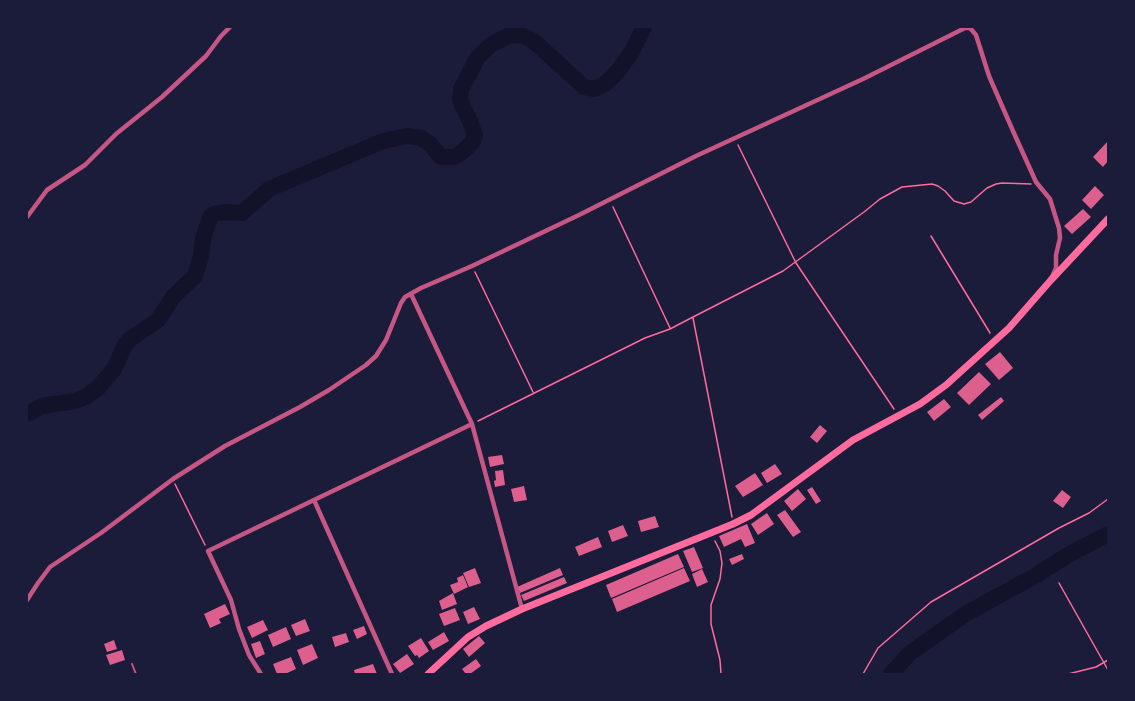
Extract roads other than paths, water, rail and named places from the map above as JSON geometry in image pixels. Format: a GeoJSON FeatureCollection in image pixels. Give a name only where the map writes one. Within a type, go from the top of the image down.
{"type":"FeatureCollection","features":[{"type":"Feature","properties":{"kind":"main road"},"geometry":{"type":"LineString","coordinates":[[428,674],[468,637],[486,626],[751,515],[853,440],[920,404],[946,385],[1009,328],[1108,219]]}},
{"type":"Feature","properties":{"kind":"street"},"geometry":{"type":"LineString","coordinates":[[27,217],[47,190],[85,165],[116,134],[162,97],[206,56],[230,27]]}},
{"type":"Feature","properties":{"kind":"street"},"geometry":{"type":"LineString","coordinates":[[27,600],[50,567],[101,533],[173,479],[225,446],[309,401],[366,365],[381,350],[405,297],[863,79],[965,28],[969,28],[976,35],[989,76],[1036,182],[1050,199],[1060,238],[1056,268],[1051,280]]}},
{"type":"Feature","properties":{"kind":"street"},"geometry":{"type":"LineString","coordinates":[[411,294],[472,424],[522,609]]}},
{"type":"Feature","properties":{"kind":"street"},"geometry":{"type":"LineString","coordinates":[[261,674],[249,656],[231,600],[208,551],[472,424]]}},
{"type":"Feature","properties":{"kind":"street"},"geometry":{"type":"LineString","coordinates":[[314,500],[392,674]]}},
{"type":"Feature","properties":{"kind":"lane"},"geometry":{"type":"LineString","coordinates":[[132,664],[136,674]]}},
{"type":"Feature","properties":{"kind":"waterway"},"geometry":{"type":"LineString","coordinates":[[27,414],[42,406],[75,401],[98,388],[114,369],[129,340],[158,320],[173,297],[195,276],[206,229],[214,214],[242,213],[269,189],[383,141],[407,136],[421,138],[430,144],[441,157],[454,157],[472,143],[475,135],[460,99],[461,89],[478,57],[492,44],[508,36],[520,35],[528,38],[584,87],[594,89],[605,84],[618,71],[631,53],[644,27]]}},
{"type":"Feature","properties":{"kind":"waterway"},"geometry":{"type":"LineString","coordinates":[[891,674],[910,653],[967,613],[1108,534]]}}]}
